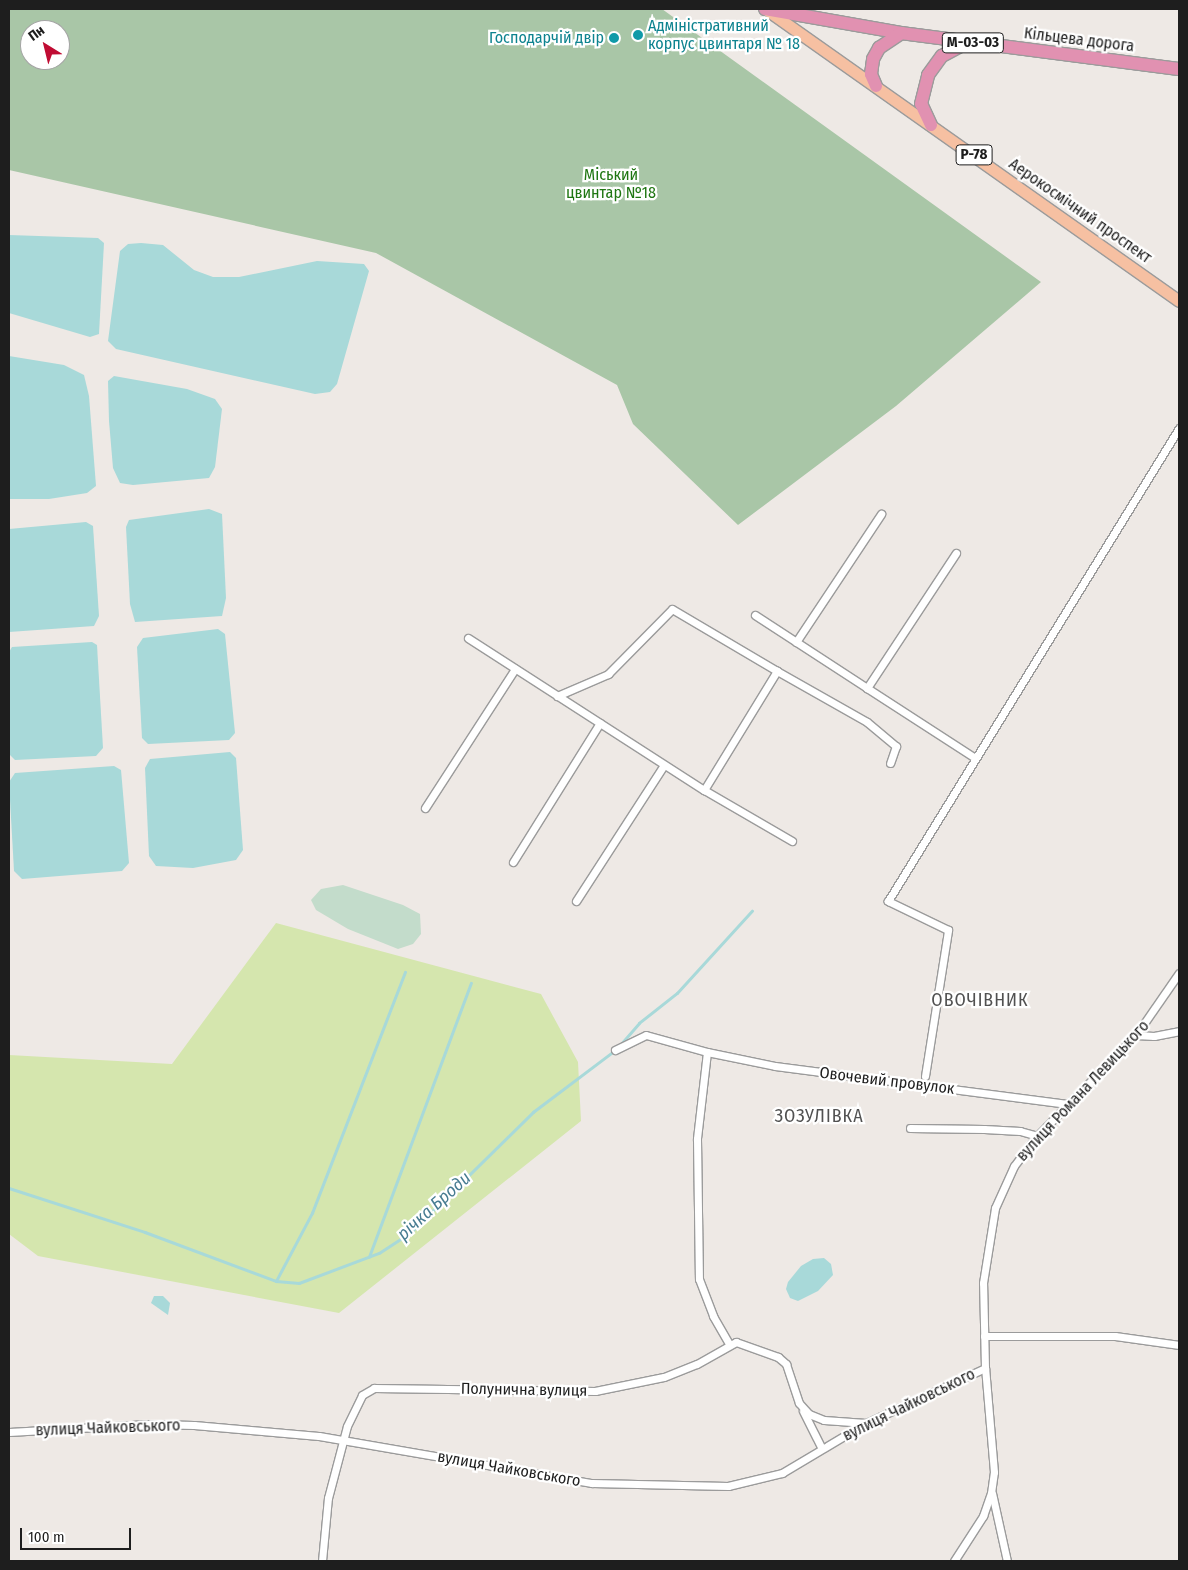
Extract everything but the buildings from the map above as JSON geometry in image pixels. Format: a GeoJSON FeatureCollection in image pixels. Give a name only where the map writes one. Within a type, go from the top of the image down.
{"type":"FeatureCollection","features":[{"type":"Feature","properties":{"kind":"highway","name":"Кільцева дорога"},"geometry":{"type":"LineString","coordinates":[[766,10],[966,43],[1179,69]]}},
{"type":"Feature","properties":{"kind":"highway"},"geometry":{"type":"LineString","coordinates":[[876,86],[870,74],[872,59],[880,48],[900,33]]}},
{"type":"Feature","properties":{"kind":"highway"},"geometry":{"type":"LineString","coordinates":[[931,125],[921,104],[928,75],[942,56],[966,43]]}},
{"type":"Feature","properties":{"kind":"main road","name":"Аерокосмічний проспект"},"geometry":{"type":"LineString","coordinates":[[766,10],[1179,301]]}},
{"type":"Feature","properties":{"kind":"street"},"geometry":{"type":"LineString","coordinates":[[925,1076],[948,930],[888,902],[1179,428]]}},
{"type":"Feature","properties":{"kind":"street"},"geometry":{"type":"LineString","coordinates":[[796,642],[881,514]]}},
{"type":"Feature","properties":{"kind":"street"},"geometry":{"type":"LineString","coordinates":[[867,688],[956,552]]}},
{"type":"Feature","properties":{"kind":"street"},"geometry":{"type":"LineString","coordinates":[[557,696],[608,674],[672,609],[867,722],[896,746],[890,763]]}},
{"type":"Feature","properties":{"kind":"street"},"geometry":{"type":"LineString","coordinates":[[755,615],[975,758]]}},
{"type":"Feature","properties":{"kind":"street"},"geometry":{"type":"LineString","coordinates":[[468,638],[664,765],[792,841]]}},
{"type":"Feature","properties":{"kind":"street"},"geometry":{"type":"LineString","coordinates":[[425,808],[516,669]]}},
{"type":"Feature","properties":{"kind":"street"},"geometry":{"type":"LineString","coordinates":[[704,790],[777,671]]}},
{"type":"Feature","properties":{"kind":"street"},"geometry":{"type":"LineString","coordinates":[[512,862],[600,723]]}},
{"type":"Feature","properties":{"kind":"street"},"geometry":{"type":"LineString","coordinates":[[576,901],[664,765]]}},
{"type":"Feature","properties":{"kind":"street","name":"вулиця Романа Левицького"},"geometry":{"type":"LineString","coordinates":[[954,1561],[983,1516],[991,1493],[994,1472],[985,1368],[983,1283],[995,1208],[1014,1166],[1037,1136],[1136,1035],[1179,973]]}},
{"type":"Feature","properties":{"kind":"street"},"geometry":{"type":"LineString","coordinates":[[1136,1035],[1154,1036],[1179,1031]]}},
{"type":"Feature","properties":{"kind":"street","name":"Овочевий провулок"},"geometry":{"type":"LineString","coordinates":[[615,1050],[646,1035],[707,1052],[844,1077],[1068,1104]]}},
{"type":"Feature","properties":{"kind":"street"},"geometry":{"type":"LineString","coordinates":[[707,1052],[697,1139],[699,1279],[713,1316],[729,1344],[749,1344],[778,1357],[791,1375],[799,1403],[822,1449]]}},
{"type":"Feature","properties":{"kind":"street"},"geometry":{"type":"LineString","coordinates":[[910,1128],[1020,1131],[1037,1136]]}},
{"type":"Feature","properties":{"kind":"street"},"geometry":{"type":"LineString","coordinates":[[984,1336],[1115,1336],[1179,1345]]}},
{"type":"Feature","properties":{"kind":"street","name":"Полунична вулиця"},"geometry":{"type":"LineString","coordinates":[[322,1561],[328,1498],[344,1440],[358,1402],[365,1392],[374,1388],[596,1391],[664,1377],[697,1364],[729,1344]]}},
{"type":"Feature","properties":{"kind":"street","name":"вулиця Чайковського"},"geometry":{"type":"LineString","coordinates":[[9,1432],[171,1424],[344,1440],[576,1481],[646,1486],[708,1486],[756,1482],[782,1473],[866,1423],[985,1368]]}},
{"type":"Feature","properties":{"kind":"street"},"geometry":{"type":"LineString","coordinates":[[799,1403],[809,1414],[824,1420],[866,1423]]}},
{"type":"Feature","properties":{"kind":"street"},"geometry":{"type":"LineString","coordinates":[[991,1493],[1007,1561]]}},
{"type":"Feature","properties":{"kind":"street"},"geometry":{"type":"LineString","coordinates":[[960,1554],[965,1561]]}},
{"type":"Feature","properties":{"kind":"green space","name":"Міський цвинтар №18"},"geometry":{"type":"Polygon","coordinates":[[[9,9],[662,9],[1041,282],[896,406],[738,525],[633,424],[617,385],[376,253],[9,170],[9,9]]]}},
{"type":"Feature","properties":{"kind":"green space"},"geometry":{"type":"Polygon","coordinates":[[[343,885],[403,905],[420,914],[421,934],[413,944],[398,949],[348,929],[316,910],[311,900],[321,889],[343,885]]]}},
{"type":"Feature","properties":{"kind":"green space"},"geometry":{"type":"Polygon","coordinates":[[[276,923],[541,994],[578,1062],[581,1121],[339,1313],[38,1256],[9,1234],[9,1055],[172,1064],[276,923]]]}},
{"type":"Feature","properties":{"kind":"water"},"geometry":{"type":"Polygon","coordinates":[[[9,235],[98,238],[104,243],[99,334],[90,337],[9,313],[9,235]]]}},
{"type":"Feature","properties":{"kind":"water"},"geometry":{"type":"Polygon","coordinates":[[[128,244],[163,245],[194,270],[213,277],[239,277],[317,261],[364,264],[369,271],[337,384],[330,392],[315,394],[116,349],[108,341],[120,251],[128,244]]]}},
{"type":"Feature","properties":{"kind":"water"},"geometry":{"type":"Polygon","coordinates":[[[9,356],[64,365],[84,375],[89,396],[96,486],[87,493],[49,499],[9,499],[9,356]]]}},
{"type":"Feature","properties":{"kind":"water"},"geometry":{"type":"Polygon","coordinates":[[[114,376],[187,389],[215,399],[222,409],[215,467],[209,478],[133,485],[120,483],[113,468],[109,421],[108,381],[114,376]]]}},
{"type":"Feature","properties":{"kind":"water"},"geometry":{"type":"Polygon","coordinates":[[[209,509],[222,514],[226,598],[222,616],[135,622],[130,604],[126,527],[129,520],[209,509]]]}},
{"type":"Feature","properties":{"kind":"water"},"geometry":{"type":"Polygon","coordinates":[[[86,522],[93,526],[99,616],[94,626],[9,632],[9,529],[86,522]]]}},
{"type":"Feature","properties":{"kind":"water"},"geometry":{"type":"Polygon","coordinates":[[[218,629],[225,634],[235,733],[229,740],[148,744],[142,738],[137,647],[143,638],[218,629]]]}},
{"type":"Feature","properties":{"kind":"water"},"geometry":{"type":"Polygon","coordinates":[[[92,642],[97,645],[103,748],[96,756],[15,760],[10,755],[9,652],[12,647],[92,642]]]}},
{"type":"Feature","properties":{"kind":"water"},"geometry":{"type":"Polygon","coordinates":[[[230,752],[236,758],[243,850],[236,860],[193,868],[156,866],[149,856],[145,768],[150,759],[230,752]]]}},
{"type":"Feature","properties":{"kind":"water"},"geometry":{"type":"Polygon","coordinates":[[[114,766],[121,770],[129,863],[122,871],[22,879],[14,871],[9,782],[15,773],[114,766]]]}},
{"type":"Feature","properties":{"kind":"water"},"geometry":{"type":"Polygon","coordinates":[[[824,1258],[831,1264],[833,1275],[818,1291],[798,1301],[790,1298],[786,1289],[788,1282],[801,1266],[813,1259],[824,1258]]]}},
{"type":"Feature","properties":{"kind":"water"},"geometry":{"type":"Polygon","coordinates":[[[154,1296],[163,1296],[170,1303],[168,1315],[151,1303],[154,1296]]]}},
{"type":"Feature","properties":{"kind":"waterway","name":"річка Броди"},"geometry":{"type":"LineString","coordinates":[[620,1045],[639,1023],[677,993],[752,911]]}},
{"type":"Feature","properties":{"kind":"waterway"},"geometry":{"type":"LineString","coordinates":[[276,1281],[312,1213],[405,972]]}},
{"type":"Feature","properties":{"kind":"waterway"},"geometry":{"type":"LineString","coordinates":[[369,1257],[471,983]]}},
{"type":"Feature","properties":{"kind":"waterway","name":"річка Броди"},"geometry":{"type":"LineString","coordinates":[[9,1188],[145,1232],[276,1281],[299,1283],[379,1253],[410,1233],[533,1112],[614,1051]]}},
{"type":"Feature","properties":{"kind":"place","name":"Адміністративний корпус цвинтаря № 18"},"geometry":{"type":"Point","coordinates":[638,35]}},
{"type":"Feature","properties":{"kind":"place","name":"Господарчій двір"},"geometry":{"type":"Point","coordinates":[614,38]}},
{"type":"Feature","properties":{"kind":"district","name":"ОВОЧІВНИК"},"geometry":{"type":"Point","coordinates":[980,1000]}},
{"type":"Feature","properties":{"kind":"district","name":"ЗОЗУЛІВКА"},"geometry":{"type":"Point","coordinates":[819,1116]}}]}
